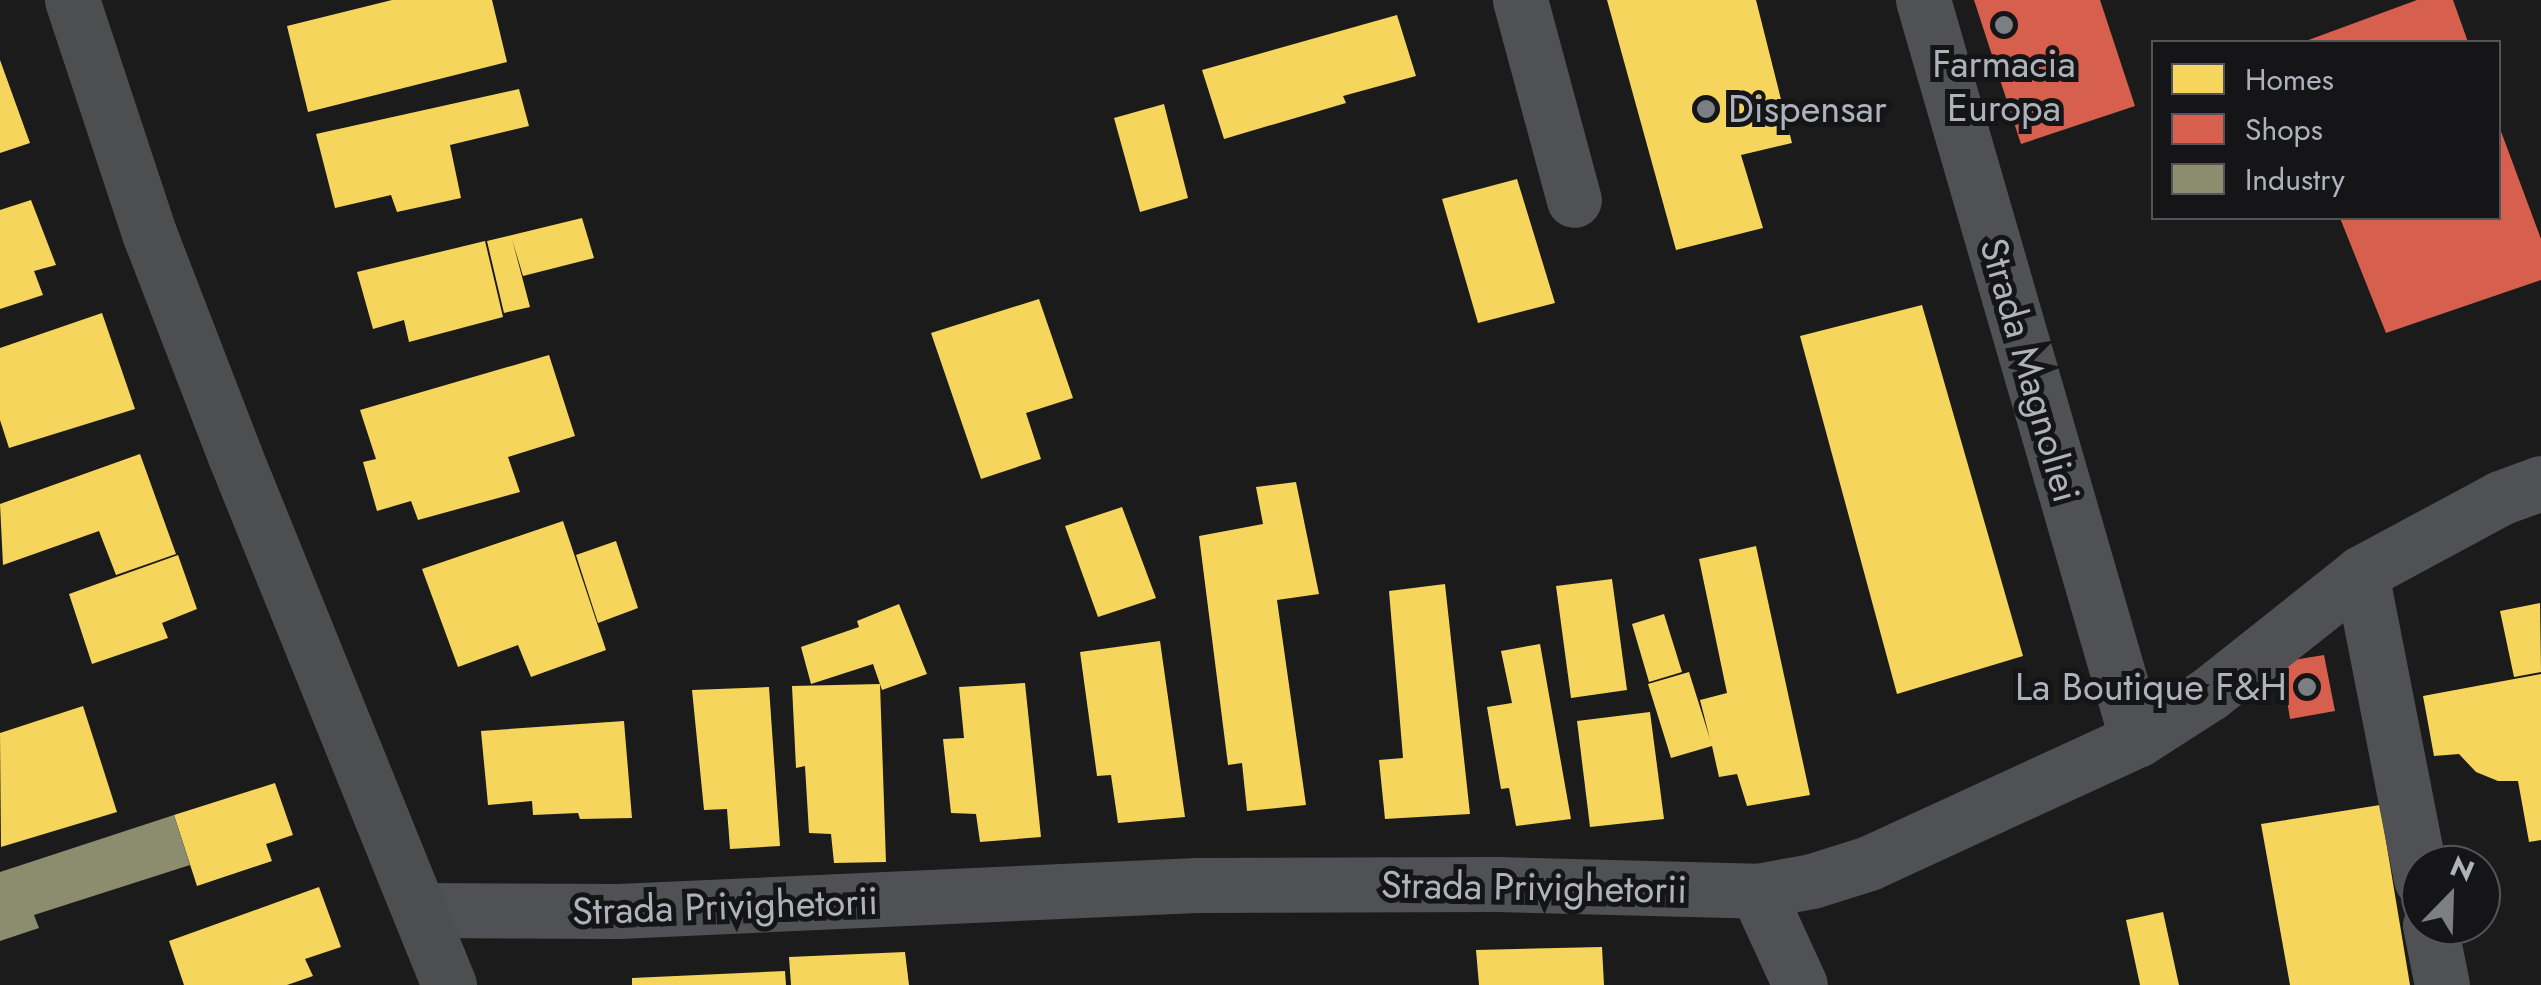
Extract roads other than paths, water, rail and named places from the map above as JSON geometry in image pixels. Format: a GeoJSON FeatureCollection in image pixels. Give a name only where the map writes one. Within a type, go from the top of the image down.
{"type":"FeatureCollection","features":[{"type":"Feature","properties":{"kind":"main road"},"geometry":{"type":"LineString","coordinates":[[72,0],[149,233],[449,985]]}},
{"type":"Feature","properties":{"kind":"street"},"geometry":{"type":"LineString","coordinates":[[1520,0],[1574,200]]}},
{"type":"Feature","properties":{"kind":"street","name":"Strada Magnoliei"},"geometry":{"type":"LineString","coordinates":[[1923,0],[2137,740]]}},
{"type":"Feature","properties":{"kind":"street","name":"Strada Privighetorii"},"geometry":{"type":"LineString","coordinates":[[420,910],[618,911],[1196,885],[1497,884],[1757,891],[1812,882],[1868,863],[2137,740],[2210,694],[2361,573],[2500,498],[2541,483]]}},
{"type":"Feature","properties":{"kind":"street"},"geometry":{"type":"LineString","coordinates":[[2361,573],[2414,845]]}},
{"type":"Feature","properties":{"kind":"street"},"geometry":{"type":"LineString","coordinates":[[1757,891],[1800,985]]}},
{"type":"Feature","properties":{"kind":"street"},"geometry":{"type":"LineString","coordinates":[[2434,945],[2442,985]]}},
{"type":"Feature","properties":{"kind":"place","name":"Farmacia Europa"},"geometry":{"type":"Point","coordinates":[2004,25]}},
{"type":"Feature","properties":{"kind":"place","name":"Dispensar"},"geometry":{"type":"Point","coordinates":[1706,109]}},
{"type":"Feature","properties":{"kind":"place","name":"La Boutique F&H"},"geometry":{"type":"Point","coordinates":[2307,687]}}]}
